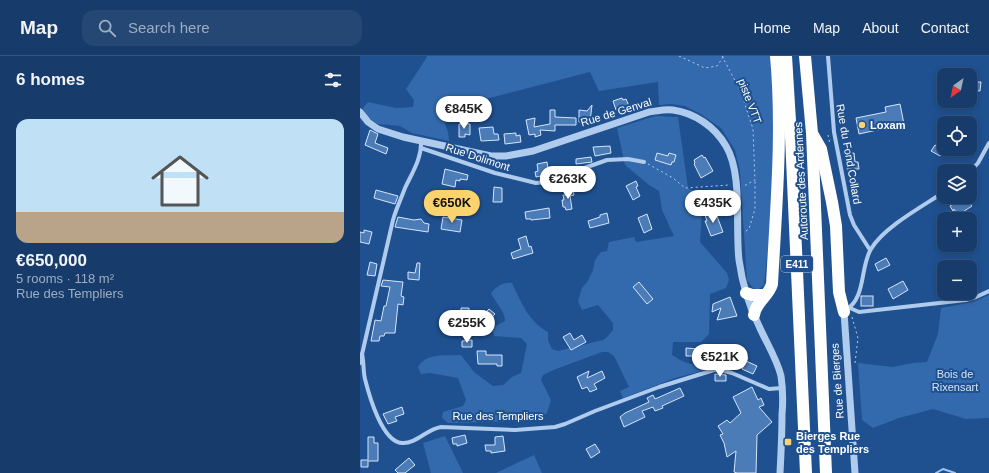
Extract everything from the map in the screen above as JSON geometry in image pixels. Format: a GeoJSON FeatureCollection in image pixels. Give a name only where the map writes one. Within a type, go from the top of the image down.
{"type":"FeatureCollection","features":[{"type":"Feature","properties":{"kind":"highway"},"geometry":{"type":"LineString","coordinates":[[754,315],[758,303],[769,292],[772,284],[778,177],[779,122],[776,56]]}},
{"type":"Feature","properties":{"kind":"highway","name":"Autoroute des Ardennes"},"geometry":{"type":"LineString","coordinates":[[786,56],[792,137],[806,473]]}},
{"type":"Feature","properties":{"kind":"highway","name":"Autoroute des Ardennes"},"geometry":{"type":"LineString","coordinates":[[806,56],[812,132],[826,473]]}},
{"type":"Feature","properties":{"kind":"highway"},"geometry":{"type":"LineString","coordinates":[[812,132],[821,149],[833,208],[836,226],[839,292],[847,310]]}},
{"type":"Feature","properties":{"kind":"highway"},"geometry":{"type":"LineString","coordinates":[[746,293],[752,295],[765,295]]}},
{"type":"Feature","properties":{"kind":"street","name":"Rue du Fond Collard"},"geometry":{"type":"LineString","coordinates":[[828,56],[834,132],[850,215],[854,226],[870,250]]}},
{"type":"Feature","properties":{"kind":"street","name":"Rue de Genval"},"geometry":{"type":"LineString","coordinates":[[421,145],[481,154],[506,156],[533,151],[649,112],[672,110],[685,113],[702,121],[716,132],[722,139],[731,156],[735,173],[739,259],[746,293],[781,377],[780,473]]}},
{"type":"Feature","properties":{"kind":"street"},"geometry":{"type":"LineString","coordinates":[[360,112],[368,122],[378,129],[421,145]]}},
{"type":"Feature","properties":{"kind":"street"},"geometry":{"type":"LineString","coordinates":[[977,164],[989,142]]}},
{"type":"Feature","properties":{"kind":"street","name":"Rue Dolimont"},"geometry":{"type":"LineString","coordinates":[[421,145],[496,173],[536,183],[564,177],[607,160],[628,159],[644,162]]}},
{"type":"Feature","properties":{"kind":"street","name":"Rue des Templiers"},"geometry":{"type":"LineString","coordinates":[[360,363],[393,220],[400,200],[419,158],[421,145]]}},
{"type":"Feature","properties":{"kind":"street"},"geometry":{"type":"LineString","coordinates":[[937,197],[887,231],[870,250],[856,299],[847,310],[859,312],[966,300],[989,291]]}},
{"type":"Feature","properties":{"kind":"street","name":"Rue de Bierges"},"geometry":{"type":"LineString","coordinates":[[847,310],[855,473]]}},
{"type":"Feature","properties":{"kind":"street","name":"Rue des Templiers"},"geometry":{"type":"LineString","coordinates":[[362,354],[366,380],[380,422],[391,438],[403,443],[412,441],[436,428],[441,427],[515,430],[555,427],[659,387],[714,370],[732,373],[769,389],[782,388]]}},
{"type":"Feature","properties":{"kind":"path"},"geometry":{"type":"LineString","coordinates":[[680,56],[705,68],[717,66],[723,58]]}},
{"type":"Feature","properties":{"kind":"path","name":"piste VTT"},"geometry":{"type":"LineString","coordinates":[[723,56],[741,92],[753,129],[755,209],[749,229],[738,235]]}},
{"type":"Feature","properties":{"kind":"path"},"geometry":{"type":"LineString","coordinates":[[644,162],[657,168],[685,188],[729,185],[736,191],[755,180]]}},
{"type":"Feature","properties":{"kind":"path"},"geometry":{"type":"LineString","coordinates":[[853,320],[858,343],[854,367]]}},
{"type":"Feature","properties":{"kind":"green space"},"geometry":{"type":"Polygon","coordinates":[[[427,56],[771,56],[774,88],[776,173],[764,285],[758,290],[753,288],[747,280],[740,171],[735,150],[721,128],[699,113],[685,106],[671,104],[659,105],[658,82],[599,91],[590,72],[451,108],[444,121],[448,132],[449,141],[412,133],[400,126],[378,124],[366,116],[363,108],[368,102],[396,108],[413,107],[414,100],[406,89],[427,56]]]}},
{"type":"Feature","properties":{"kind":"green space"},"geometry":{"type":"Polygon","coordinates":[[[655,116],[678,117],[688,188],[703,196],[700,242],[727,273],[729,280],[726,288],[710,294],[709,334],[701,342],[673,342],[672,355],[684,362],[694,364],[709,358],[715,353],[720,365],[675,378],[623,398],[620,391],[629,387],[614,356],[608,352],[602,352],[543,375],[541,380],[551,400],[547,413],[537,421],[448,423],[442,418],[443,412],[463,406],[466,400],[458,378],[430,373],[421,374],[418,367],[426,359],[437,356],[461,355],[474,372],[493,386],[503,385],[512,377],[521,373],[527,344],[521,338],[494,336],[492,328],[505,321],[502,310],[491,293],[500,285],[512,283],[526,311],[541,328],[548,332],[548,340],[552,349],[558,351],[603,340],[613,330],[613,323],[598,305],[582,310],[578,301],[582,288],[588,281],[593,270],[595,260],[601,252],[607,251],[609,242],[634,237],[636,242],[674,236],[662,210],[659,191],[649,185],[625,165],[617,128],[655,116]]]}},
{"type":"Feature","properties":{"kind":"green space","name":"Bois de Rixensart"},"geometry":{"type":"Polygon","coordinates":[[[989,295],[989,418],[966,419],[933,409],[899,418],[873,428],[862,420],[858,363],[893,367],[927,362],[938,334],[941,308],[973,302],[989,295]]]}},
{"type":"Feature","properties":{"kind":"green space"},"geometry":{"type":"Polygon","coordinates":[[[445,436],[463,473],[431,473],[423,443],[445,436]]]}},
{"type":"Feature","properties":{"kind":"green space"},"geometry":{"type":"Polygon","coordinates":[[[534,455],[542,473],[496,473],[534,455]]]}},
{"type":"Feature","properties":{"kind":"building"},"geometry":{"type":"Polygon","coordinates":[[[977,82],[981,82],[980,91],[977,91],[977,82]]]}},
{"type":"Feature","properties":{"kind":"building"},"geometry":{"type":"Polygon","coordinates":[[[622,98],[623,100],[626,99],[629,106],[616,110],[613,101],[622,98]]]}},
{"type":"Feature","properties":{"kind":"building"},"geometry":{"type":"Polygon","coordinates":[[[900,104],[904,124],[859,134],[856,118],[886,112],[885,107],[900,104]]]}},
{"type":"Feature","properties":{"kind":"building"},"geometry":{"type":"Polygon","coordinates":[[[592,105],[590,122],[579,122],[579,110],[587,111],[592,105]]]}},
{"type":"Feature","properties":{"kind":"building"},"geometry":{"type":"Polygon","coordinates":[[[550,110],[555,110],[555,117],[576,118],[576,125],[555,125],[555,131],[540,130],[541,135],[535,137],[535,134],[529,135],[526,120],[535,118],[534,127],[550,124],[550,110]]]}},
{"type":"Feature","properties":{"kind":"building"},"geometry":{"type":"Polygon","coordinates":[[[459,124],[470,124],[470,135],[465,134],[465,137],[459,137],[459,124]]]}},
{"type":"Feature","properties":{"kind":"building"},"geometry":{"type":"Polygon","coordinates":[[[493,127],[494,134],[498,134],[499,140],[481,141],[479,128],[493,127]]]}},
{"type":"Feature","properties":{"kind":"building"},"geometry":{"type":"Polygon","coordinates":[[[370,130],[378,134],[375,143],[388,148],[386,154],[365,145],[370,130]]]}},
{"type":"Feature","properties":{"kind":"building"},"geometry":{"type":"Polygon","coordinates":[[[516,133],[516,136],[520,135],[521,142],[505,144],[504,134],[516,133]]]}},
{"type":"Feature","properties":{"kind":"building"},"geometry":{"type":"Polygon","coordinates":[[[935,145],[937,146],[937,154],[931,151],[935,145]]]}},
{"type":"Feature","properties":{"kind":"building"},"geometry":{"type":"Polygon","coordinates":[[[610,146],[611,153],[595,156],[593,147],[610,146]]]}},
{"type":"Feature","properties":{"kind":"building"},"geometry":{"type":"Polygon","coordinates":[[[657,153],[668,156],[669,153],[676,155],[674,162],[672,162],[671,165],[655,160],[657,153]]]}},
{"type":"Feature","properties":{"kind":"building"},"geometry":{"type":"Polygon","coordinates":[[[854,153],[855,162],[858,162],[859,169],[847,169],[846,154],[854,153]]]}},
{"type":"Feature","properties":{"kind":"building"},"geometry":{"type":"Polygon","coordinates":[[[702,155],[704,158],[705,157],[713,171],[701,178],[694,164],[694,160],[702,155]]]}},
{"type":"Feature","properties":{"kind":"building"},"geometry":{"type":"Polygon","coordinates":[[[591,157],[592,162],[576,164],[576,159],[591,157]]]}},
{"type":"Feature","properties":{"kind":"building"},"geometry":{"type":"Polygon","coordinates":[[[547,162],[548,169],[554,168],[556,173],[536,177],[535,172],[538,171],[537,164],[547,162]]]}},
{"type":"Feature","properties":{"kind":"building"},"geometry":{"type":"Polygon","coordinates":[[[445,169],[468,175],[467,180],[456,180],[455,187],[442,184],[445,169]]]}},
{"type":"Feature","properties":{"kind":"building"},"geometry":{"type":"Polygon","coordinates":[[[636,181],[638,186],[636,187],[640,196],[633,200],[626,186],[636,181]]]}},
{"type":"Feature","properties":{"kind":"building"},"geometry":{"type":"Polygon","coordinates":[[[494,187],[502,188],[502,202],[493,202],[494,187]]]}},
{"type":"Feature","properties":{"kind":"building"},"geometry":{"type":"Polygon","coordinates":[[[573,189],[574,195],[570,196],[572,209],[566,210],[565,207],[563,207],[563,195],[567,195],[567,190],[573,189]]]}},
{"type":"Feature","properties":{"kind":"building"},"geometry":{"type":"Polygon","coordinates":[[[376,190],[398,196],[395,204],[374,198],[376,190]]]}},
{"type":"Feature","properties":{"kind":"building"},"geometry":{"type":"Polygon","coordinates":[[[953,204],[970,204],[972,206],[963,212],[956,212],[954,209],[953,211],[950,206],[953,204]]]}},
{"type":"Feature","properties":{"kind":"building"},"geometry":{"type":"Polygon","coordinates":[[[549,208],[550,218],[531,220],[526,219],[525,212],[549,208]]]}},
{"type":"Feature","properties":{"kind":"building"},"geometry":{"type":"Polygon","coordinates":[[[715,211],[723,232],[711,236],[705,221],[707,221],[705,215],[715,211]]]}},
{"type":"Feature","properties":{"kind":"building"},"geometry":{"type":"Polygon","coordinates":[[[607,213],[609,223],[590,228],[588,221],[607,213]]]}},
{"type":"Feature","properties":{"kind":"building"},"geometry":{"type":"Polygon","coordinates":[[[647,214],[652,229],[644,233],[638,218],[647,214]]]}},
{"type":"Feature","properties":{"kind":"building"},"geometry":{"type":"Polygon","coordinates":[[[398,217],[414,220],[421,219],[424,223],[429,224],[428,232],[395,227],[398,217]]]}},
{"type":"Feature","properties":{"kind":"building"},"geometry":{"type":"Polygon","coordinates":[[[443,217],[462,220],[460,232],[441,229],[443,217]]]}},
{"type":"Feature","properties":{"kind":"building"},"geometry":{"type":"Polygon","coordinates":[[[364,230],[372,232],[369,244],[360,242],[360,232],[364,233],[364,230]]]}},
{"type":"Feature","properties":{"kind":"building"},"geometry":{"type":"Polygon","coordinates":[[[526,236],[529,247],[531,246],[533,253],[513,259],[511,253],[521,249],[518,239],[526,236]]]}},
{"type":"Feature","properties":{"kind":"building"},"geometry":{"type":"Polygon","coordinates":[[[886,258],[890,265],[878,271],[875,264],[886,258]]]}},
{"type":"Feature","properties":{"kind":"building"},"geometry":{"type":"Polygon","coordinates":[[[370,262],[377,264],[375,276],[367,275],[370,262]]]}},
{"type":"Feature","properties":{"kind":"building"},"geometry":{"type":"Polygon","coordinates":[[[417,263],[420,263],[419,280],[408,279],[408,272],[415,273],[417,263]]]}},
{"type":"Feature","properties":{"kind":"building"},"geometry":{"type":"Polygon","coordinates":[[[383,280],[403,282],[401,296],[404,297],[403,305],[398,304],[395,333],[385,333],[384,336],[380,336],[379,341],[371,341],[375,320],[381,321],[390,287],[381,286],[383,280]]]}},
{"type":"Feature","properties":{"kind":"building"},"geometry":{"type":"Polygon","coordinates":[[[903,281],[908,290],[893,299],[888,289],[903,281]]]}},
{"type":"Feature","properties":{"kind":"building"},"geometry":{"type":"Polygon","coordinates":[[[639,282],[653,299],[647,304],[633,287],[639,282]]]}},
{"type":"Feature","properties":{"kind":"building"},"geometry":{"type":"Polygon","coordinates":[[[861,296],[873,296],[873,306],[861,306],[861,296]]]}},
{"type":"Feature","properties":{"kind":"building"},"geometry":{"type":"Polygon","coordinates":[[[730,297],[737,316],[717,320],[721,308],[712,312],[713,304],[730,297]]]}},
{"type":"Feature","properties":{"kind":"building"},"geometry":{"type":"Polygon","coordinates":[[[461,308],[469,308],[469,319],[480,319],[489,309],[495,314],[479,330],[462,330],[461,308]]]}},
{"type":"Feature","properties":{"kind":"building"},"geometry":{"type":"Polygon","coordinates":[[[570,333],[574,340],[582,335],[586,342],[571,350],[563,337],[570,333]]]}},
{"type":"Feature","properties":{"kind":"building"},"geometry":{"type":"Polygon","coordinates":[[[472,340],[472,347],[462,347],[462,341],[472,340]]]}},
{"type":"Feature","properties":{"kind":"building"},"geometry":{"type":"Polygon","coordinates":[[[686,348],[700,349],[700,356],[686,356],[686,348]]]}},
{"type":"Feature","properties":{"kind":"building"},"geometry":{"type":"Polygon","coordinates":[[[477,351],[486,351],[486,355],[502,355],[502,366],[497,366],[497,364],[478,364],[477,351]]]}},
{"type":"Feature","properties":{"kind":"building"},"geometry":{"type":"Polygon","coordinates":[[[743,355],[748,358],[746,361],[757,366],[753,374],[742,369],[744,365],[739,363],[743,355]]]}},
{"type":"Feature","properties":{"kind":"building"},"geometry":{"type":"Polygon","coordinates":[[[589,371],[587,378],[602,371],[605,378],[594,384],[597,389],[590,392],[587,387],[582,389],[577,377],[589,371]]]}},
{"type":"Feature","properties":{"kind":"building"},"geometry":{"type":"Polygon","coordinates":[[[715,374],[726,375],[726,381],[715,381],[715,374]]]}},
{"type":"Feature","properties":{"kind":"building"},"geometry":{"type":"Polygon","coordinates":[[[752,387],[758,400],[761,398],[764,405],[759,407],[772,422],[757,435],[756,473],[737,473],[734,472],[736,451],[727,457],[724,443],[720,435],[723,434],[718,426],[727,420],[730,423],[741,413],[733,397],[752,387]]]}},
{"type":"Feature","properties":{"kind":"building"},"geometry":{"type":"Polygon","coordinates":[[[680,388],[684,396],[662,406],[663,408],[655,411],[653,407],[642,411],[645,417],[624,427],[620,417],[625,413],[649,402],[647,398],[653,395],[655,399],[680,388]]]}},
{"type":"Feature","properties":{"kind":"building"},"geometry":{"type":"Polygon","coordinates":[[[402,407],[404,414],[395,417],[397,421],[388,424],[383,414],[402,407]]]}},
{"type":"Feature","properties":{"kind":"building"},"geometry":{"type":"Polygon","coordinates":[[[465,435],[467,443],[457,446],[457,444],[453,444],[452,438],[465,435]]]}},
{"type":"Feature","properties":{"kind":"building"},"geometry":{"type":"Polygon","coordinates":[[[503,436],[505,451],[491,453],[491,451],[486,451],[485,445],[495,445],[495,437],[503,436]]]}},
{"type":"Feature","properties":{"kind":"building"},"geometry":{"type":"Polygon","coordinates":[[[368,437],[374,437],[374,443],[378,443],[378,461],[368,461],[368,467],[361,467],[361,460],[368,460],[368,437]]]}},
{"type":"Feature","properties":{"kind":"building"},"geometry":{"type":"Polygon","coordinates":[[[595,444],[600,452],[591,458],[586,449],[595,444]]]}},
{"type":"Feature","properties":{"kind":"building"},"geometry":{"type":"Polygon","coordinates":[[[409,458],[415,465],[405,473],[398,473],[395,470],[409,458]]]}},
{"type":"Feature","properties":{"kind":"waterway"},"geometry":{"type":"LineString","coordinates":[[936,473],[943,469],[955,473]]}},
{"type":"Feature","properties":{"kind":"place","name":"Loxam"},"geometry":{"type":"Point","coordinates":[862,125]}},
{"type":"Feature","properties":{"kind":"place","name":"Bierges Rue des Templiers"},"geometry":{"type":"Point","coordinates":[788,442]}}]}
